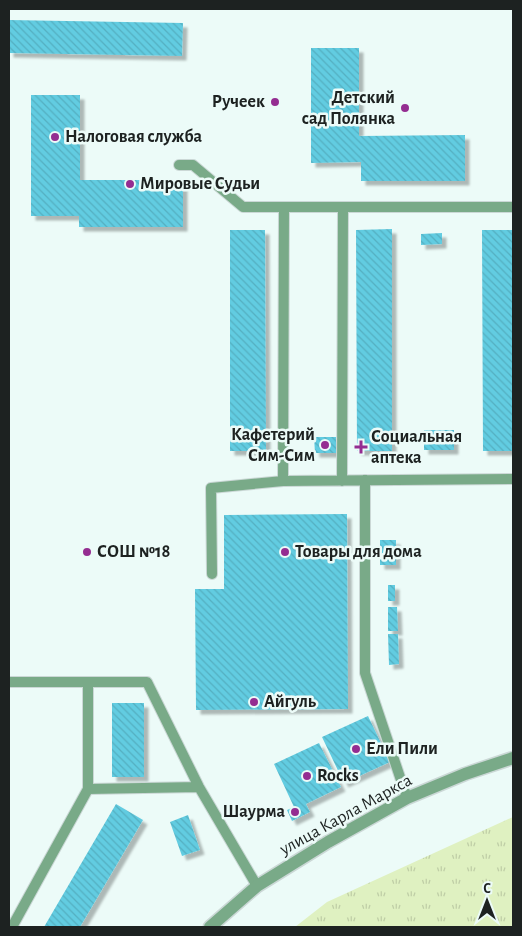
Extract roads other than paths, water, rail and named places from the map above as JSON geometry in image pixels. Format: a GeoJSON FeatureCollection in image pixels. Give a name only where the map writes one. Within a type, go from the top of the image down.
{"type":"FeatureCollection","features":[{"type":"Feature","properties":{"kind":"street","name":"улица Карла Маркса"},"geometry":{"type":"LineString","coordinates":[[210,927],[256,886],[328,842],[407,798],[465,774],[513,758]]}},
{"type":"Feature","properties":{"kind":"lane"},"geometry":{"type":"LineString","coordinates":[[180,165],[193,165],[243,206],[513,207]]}},
{"type":"Feature","properties":{"kind":"lane"},"geometry":{"type":"LineString","coordinates":[[282,481],[284,207]]}},
{"type":"Feature","properties":{"kind":"lane"},"geometry":{"type":"LineString","coordinates":[[342,480],[343,207]]}},
{"type":"Feature","properties":{"kind":"lane"},"geometry":{"type":"LineString","coordinates":[[212,574],[211,488],[282,481],[513,479]]}},
{"type":"Feature","properties":{"kind":"lane"},"geometry":{"type":"LineString","coordinates":[[365,480],[365,673],[407,798]]}},
{"type":"Feature","properties":{"kind":"lane"},"geometry":{"type":"LineString","coordinates":[[9,682],[147,682],[198,788],[256,886]]}},
{"type":"Feature","properties":{"kind":"lane"},"geometry":{"type":"LineString","coordinates":[[12,927],[88,789],[88,682]]}},
{"type":"Feature","properties":{"kind":"lane"},"geometry":{"type":"LineString","coordinates":[[88,789],[198,788]]}},
{"type":"Feature","properties":{"kind":"place","name":"Ручеек"},"geometry":{"type":"Point","coordinates":[275,102]}},
{"type":"Feature","properties":{"kind":"place","name":"Детский сад Полянка"},"geometry":{"type":"Point","coordinates":[405,108]}},
{"type":"Feature","properties":{"kind":"place","name":"Налоговая служба"},"geometry":{"type":"Point","coordinates":[55,137]}},
{"type":"Feature","properties":{"kind":"place","name":"Мировые Судьи"},"geometry":{"type":"Point","coordinates":[130,184]}},
{"type":"Feature","properties":{"kind":"place","name":"Кафетерий Сим-Сим"},"geometry":{"type":"Point","coordinates":[325,445]}},
{"type":"Feature","properties":{"kind":"place","name":"Социальная аптека"},"geometry":{"type":"Point","coordinates":[361,447]}},
{"type":"Feature","properties":{"kind":"place","name":"СОШ №18"},"geometry":{"type":"Point","coordinates":[87,552]}},
{"type":"Feature","properties":{"kind":"place","name":"Товары для дома"},"geometry":{"type":"Point","coordinates":[285,552]}},
{"type":"Feature","properties":{"kind":"place","name":"Айгуль"},"geometry":{"type":"Point","coordinates":[254,702]}},
{"type":"Feature","properties":{"kind":"place","name":"Ели Пили"},"geometry":{"type":"Point","coordinates":[356,749]}},
{"type":"Feature","properties":{"kind":"place","name":"Rocks"},"geometry":{"type":"Point","coordinates":[307,776]}},
{"type":"Feature","properties":{"kind":"place","name":"Шаурма"},"geometry":{"type":"Point","coordinates":[295,812]}}]}
